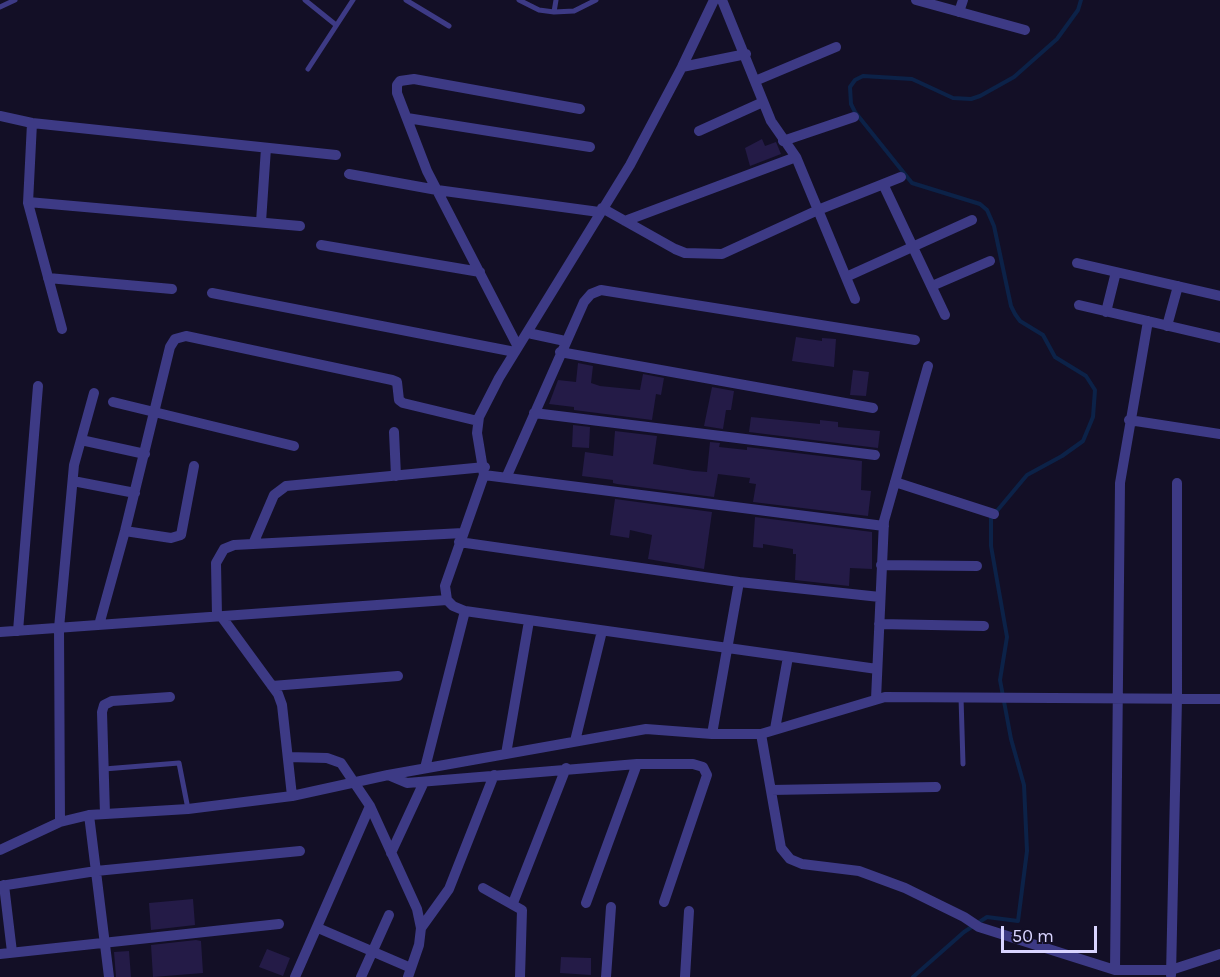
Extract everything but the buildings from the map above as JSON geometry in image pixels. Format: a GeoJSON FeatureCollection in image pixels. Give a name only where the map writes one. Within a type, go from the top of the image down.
{"type":"FeatureCollection","features":[{"type":"Feature","properties":{"kind":"street"},"geometry":{"type":"LineString","coordinates":[[714,0],[682,68],[630,165],[489,396],[478,421],[477,433],[484,471],[445,586],[447,600],[465,612],[877,669]]}},
{"type":"Feature","properties":{"kind":"street"},"geometry":{"type":"LineString","coordinates":[[722,0],[746,54],[771,122],[796,157],[855,299]]}},
{"type":"Feature","properties":{"kind":"street"},"geometry":{"type":"LineString","coordinates":[[916,0],[1025,30]]}},
{"type":"Feature","properties":{"kind":"street"},"geometry":{"type":"LineString","coordinates":[[959,12],[963,0]]}},
{"type":"Feature","properties":{"kind":"street"},"geometry":{"type":"LineString","coordinates":[[756,81],[836,47]]}},
{"type":"Feature","properties":{"kind":"street"},"geometry":{"type":"LineString","coordinates":[[682,68],[746,54]]}},
{"type":"Feature","properties":{"kind":"street"},"geometry":{"type":"LineString","coordinates":[[517,350],[437,190],[406,118],[397,93],[397,85],[406,79],[580,109]]}},
{"type":"Feature","properties":{"kind":"street"},"geometry":{"type":"LineString","coordinates":[[699,131],[763,102]]}},
{"type":"Feature","properties":{"kind":"street"},"geometry":{"type":"LineString","coordinates":[[0,116],[32,123],[336,155]]}},
{"type":"Feature","properties":{"kind":"street"},"geometry":{"type":"LineString","coordinates":[[783,141],[854,117]]}},
{"type":"Feature","properties":{"kind":"street"},"geometry":{"type":"LineString","coordinates":[[406,118],[590,147]]}},
{"type":"Feature","properties":{"kind":"street"},"geometry":{"type":"LineString","coordinates":[[32,123],[28,202],[62,329]]}},
{"type":"Feature","properties":{"kind":"street"},"geometry":{"type":"LineString","coordinates":[[261,222],[266,148]]}},
{"type":"Feature","properties":{"kind":"street"},"geometry":{"type":"LineString","coordinates":[[625,221],[796,157]]}},
{"type":"Feature","properties":{"kind":"street"},"geometry":{"type":"LineString","coordinates":[[349,174],[437,190],[601,210],[675,249],[713,255],[731,251],[818,210],[901,177]]}},
{"type":"Feature","properties":{"kind":"street"},"geometry":{"type":"LineString","coordinates":[[883,184],[945,315]]}},
{"type":"Feature","properties":{"kind":"street"},"geometry":{"type":"LineString","coordinates":[[28,202],[300,226]]}},
{"type":"Feature","properties":{"kind":"street"},"geometry":{"type":"LineString","coordinates":[[846,277],[972,220]]}},
{"type":"Feature","properties":{"kind":"street"},"geometry":{"type":"LineString","coordinates":[[321,245],[480,272]]}},
{"type":"Feature","properties":{"kind":"street"},"geometry":{"type":"LineString","coordinates":[[932,286],[990,261]]}},
{"type":"Feature","properties":{"kind":"street"},"geometry":{"type":"LineString","coordinates":[[1077,263],[1220,296]]}},
{"type":"Feature","properties":{"kind":"street"},"geometry":{"type":"LineString","coordinates":[[1106,312],[1116,272]]}},
{"type":"Feature","properties":{"kind":"street"},"geometry":{"type":"LineString","coordinates":[[48,278],[172,289]]}},
{"type":"Feature","properties":{"kind":"street"},"geometry":{"type":"LineString","coordinates":[[1167,326],[1179,286]]}},
{"type":"Feature","properties":{"kind":"street"},"geometry":{"type":"LineString","coordinates":[[506,477],[584,302],[591,294],[601,290],[915,340]]}},
{"type":"Feature","properties":{"kind":"street"},"geometry":{"type":"LineString","coordinates":[[212,293],[517,350]]}},
{"type":"Feature","properties":{"kind":"street"},"geometry":{"type":"LineString","coordinates":[[1079,305],[1220,338]]}},
{"type":"Feature","properties":{"kind":"street"},"geometry":{"type":"LineString","coordinates":[[1115,970],[1120,483],[1148,321]]}},
{"type":"Feature","properties":{"kind":"street"},"geometry":{"type":"LineString","coordinates":[[528,333],[565,341]]}},
{"type":"Feature","properties":{"kind":"street"},"geometry":{"type":"LineString","coordinates":[[99,625],[145,454],[170,347],[175,339],[186,336],[392,380],[397,382],[399,399],[403,403],[478,421]]}},
{"type":"Feature","properties":{"kind":"street"},"geometry":{"type":"LineString","coordinates":[[560,352],[873,408]]}},
{"type":"Feature","properties":{"kind":"street"},"geometry":{"type":"LineString","coordinates":[[876,699],[884,525],[928,366]]}},
{"type":"Feature","properties":{"kind":"street"},"geometry":{"type":"LineString","coordinates":[[18,631],[38,387]]}},
{"type":"Feature","properties":{"kind":"street"},"geometry":{"type":"LineString","coordinates":[[60,822],[59,627],[72,481],[94,393]]}},
{"type":"Feature","properties":{"kind":"street"},"geometry":{"type":"LineString","coordinates":[[113,402],[294,446]]}},
{"type":"Feature","properties":{"kind":"street"},"geometry":{"type":"LineString","coordinates":[[534,413],[875,454]]}},
{"type":"Feature","properties":{"kind":"street"},"geometry":{"type":"LineString","coordinates":[[1130,420],[1220,434]]}},
{"type":"Feature","properties":{"kind":"street"},"geometry":{"type":"LineString","coordinates":[[394,432],[396,476]]}},
{"type":"Feature","properties":{"kind":"street"},"geometry":{"type":"LineString","coordinates":[[81,440],[145,454]]}},
{"type":"Feature","properties":{"kind":"street"},"geometry":{"type":"LineString","coordinates":[[125,531],[171,538],[181,535],[194,466]]}},
{"type":"Feature","properties":{"kind":"street"},"geometry":{"type":"LineString","coordinates":[[253,544],[274,495],[280,489],[396,476],[484,471],[506,477],[884,525]]}},
{"type":"Feature","properties":{"kind":"street"},"geometry":{"type":"LineString","coordinates":[[72,481],[135,492]]}},
{"type":"Feature","properties":{"kind":"street"},"geometry":{"type":"LineString","coordinates":[[895,482],[994,514]]}},
{"type":"Feature","properties":{"kind":"street"},"geometry":{"type":"LineString","coordinates":[[1171,974],[1177,699],[1177,483]]}},
{"type":"Feature","properties":{"kind":"street"},"geometry":{"type":"LineString","coordinates":[[292,796],[282,705],[272,686],[219,616],[216,563],[219,554],[224,549],[234,545],[460,537],[739,582],[880,597]]}},
{"type":"Feature","properties":{"kind":"street"},"geometry":{"type":"LineString","coordinates":[[881,566],[977,566]]}},
{"type":"Feature","properties":{"kind":"street"},"geometry":{"type":"LineString","coordinates":[[712,734],[739,582]]}},
{"type":"Feature","properties":{"kind":"street"},"geometry":{"type":"LineString","coordinates":[[0,632],[447,600]]}},
{"type":"Feature","properties":{"kind":"street"},"geometry":{"type":"LineString","coordinates":[[425,768],[465,612]]}},
{"type":"Feature","properties":{"kind":"street"},"geometry":{"type":"LineString","coordinates":[[506,754],[529,621]]}},
{"type":"Feature","properties":{"kind":"street"},"geometry":{"type":"LineString","coordinates":[[879,624],[984,626]]}},
{"type":"Feature","properties":{"kind":"street"},"geometry":{"type":"LineString","coordinates":[[575,741],[602,631]]}},
{"type":"Feature","properties":{"kind":"street"},"geometry":{"type":"LineString","coordinates":[[775,729],[788,657]]}},
{"type":"Feature","properties":{"kind":"street"},"geometry":{"type":"LineString","coordinates":[[272,686],[398,676]]}},
{"type":"Feature","properties":{"kind":"street"},"geometry":{"type":"LineString","coordinates":[[105,814],[102,711],[104,705],[112,701],[170,697]]}},
{"type":"Feature","properties":{"kind":"street"},"geometry":{"type":"LineString","coordinates":[[0,850],[60,822],[89,815],[188,808],[292,796],[388,775],[646,729],[712,734],[761,734],[876,699],[1025,697],[1220,699]]}},
{"type":"Feature","properties":{"kind":"street"},"geometry":{"type":"LineString","coordinates":[[761,734],[781,848],[790,859],[802,864],[859,871],[905,888],[964,917],[979,927],[1115,970],[1171,974],[1220,954]]}},
{"type":"Feature","properties":{"kind":"street"},"geometry":{"type":"LineString","coordinates":[[288,757],[327,758],[340,763],[357,783],[370,806],[417,909],[421,928],[419,945],[410,972],[318,928]]}},
{"type":"Feature","properties":{"kind":"street"},"geometry":{"type":"LineString","coordinates":[[586,903],[637,764]]}},
{"type":"Feature","properties":{"kind":"street"},"geometry":{"type":"LineString","coordinates":[[388,775],[401,782],[424,782],[566,768],[693,764],[706,770],[707,775],[664,902]]}},
{"type":"Feature","properties":{"kind":"street"},"geometry":{"type":"LineString","coordinates":[[513,903],[566,768]]}},
{"type":"Feature","properties":{"kind":"street"},"geometry":{"type":"LineString","coordinates":[[421,928],[455,877],[494,775]]}},
{"type":"Feature","properties":{"kind":"street"},"geometry":{"type":"LineString","coordinates":[[391,853],[424,782]]}},
{"type":"Feature","properties":{"kind":"street"},"geometry":{"type":"LineString","coordinates":[[771,790],[936,787]]}},
{"type":"Feature","properties":{"kind":"street"},"geometry":{"type":"LineString","coordinates":[[295,977],[370,806]]}},
{"type":"Feature","properties":{"kind":"street"},"geometry":{"type":"LineString","coordinates":[[89,815],[109,977]]}},
{"type":"Feature","properties":{"kind":"street"},"geometry":{"type":"LineString","coordinates":[[12,952],[2,885],[96,871],[300,851]]}},
{"type":"Feature","properties":{"kind":"street"},"geometry":{"type":"LineString","coordinates":[[483,888],[522,910],[524,917],[520,977]]}},
{"type":"Feature","properties":{"kind":"street"},"geometry":{"type":"LineString","coordinates":[[606,977],[611,907]]}},
{"type":"Feature","properties":{"kind":"street"},"geometry":{"type":"LineString","coordinates":[[685,977],[689,910]]}},
{"type":"Feature","properties":{"kind":"street"},"geometry":{"type":"LineString","coordinates":[[361,977],[389,915]]}},
{"type":"Feature","properties":{"kind":"street"},"geometry":{"type":"LineString","coordinates":[[0,954],[279,924]]}},
{"type":"Feature","properties":{"kind":"lane"},"geometry":{"type":"LineString","coordinates":[[0,7],[15,0]]}},
{"type":"Feature","properties":{"kind":"lane"},"geometry":{"type":"LineString","coordinates":[[305,0],[336,25]]}},
{"type":"Feature","properties":{"kind":"lane"},"geometry":{"type":"LineString","coordinates":[[308,69],[353,0]]}},
{"type":"Feature","properties":{"kind":"lane"},"geometry":{"type":"LineString","coordinates":[[406,0],[449,26]]}},
{"type":"Feature","properties":{"kind":"lane"},"geometry":{"type":"LineString","coordinates":[[519,0],[539,10],[554,12],[574,11],[596,0]]}},
{"type":"Feature","properties":{"kind":"lane"},"geometry":{"type":"LineString","coordinates":[[554,12],[556,0]]}},
{"type":"Feature","properties":{"kind":"lane"},"geometry":{"type":"LineString","coordinates":[[961,697],[963,764]]}},
{"type":"Feature","properties":{"kind":"lane"},"geometry":{"type":"LineString","coordinates":[[104,769],[179,763],[188,808]]}},
{"type":"Feature","properties":{"kind":"waterway"},"geometry":{"type":"LineString","coordinates":[[913,977],[964,932],[987,917],[1018,921],[1027,851],[1024,785],[1011,739],[1000,680],[1007,637],[991,546],[991,518],[1027,475],[1062,456],[1083,441],[1093,417],[1095,390],[1086,376],[1055,357],[1043,335],[1020,321],[1015,314],[1011,306],[994,226],[987,210],[980,204],[912,183],[855,112],[851,104],[850,87],[855,80],[863,76],[912,79],[953,98],[971,99],[980,96],[1014,77],[1057,39],[1078,10],[1081,0]]}}]}
